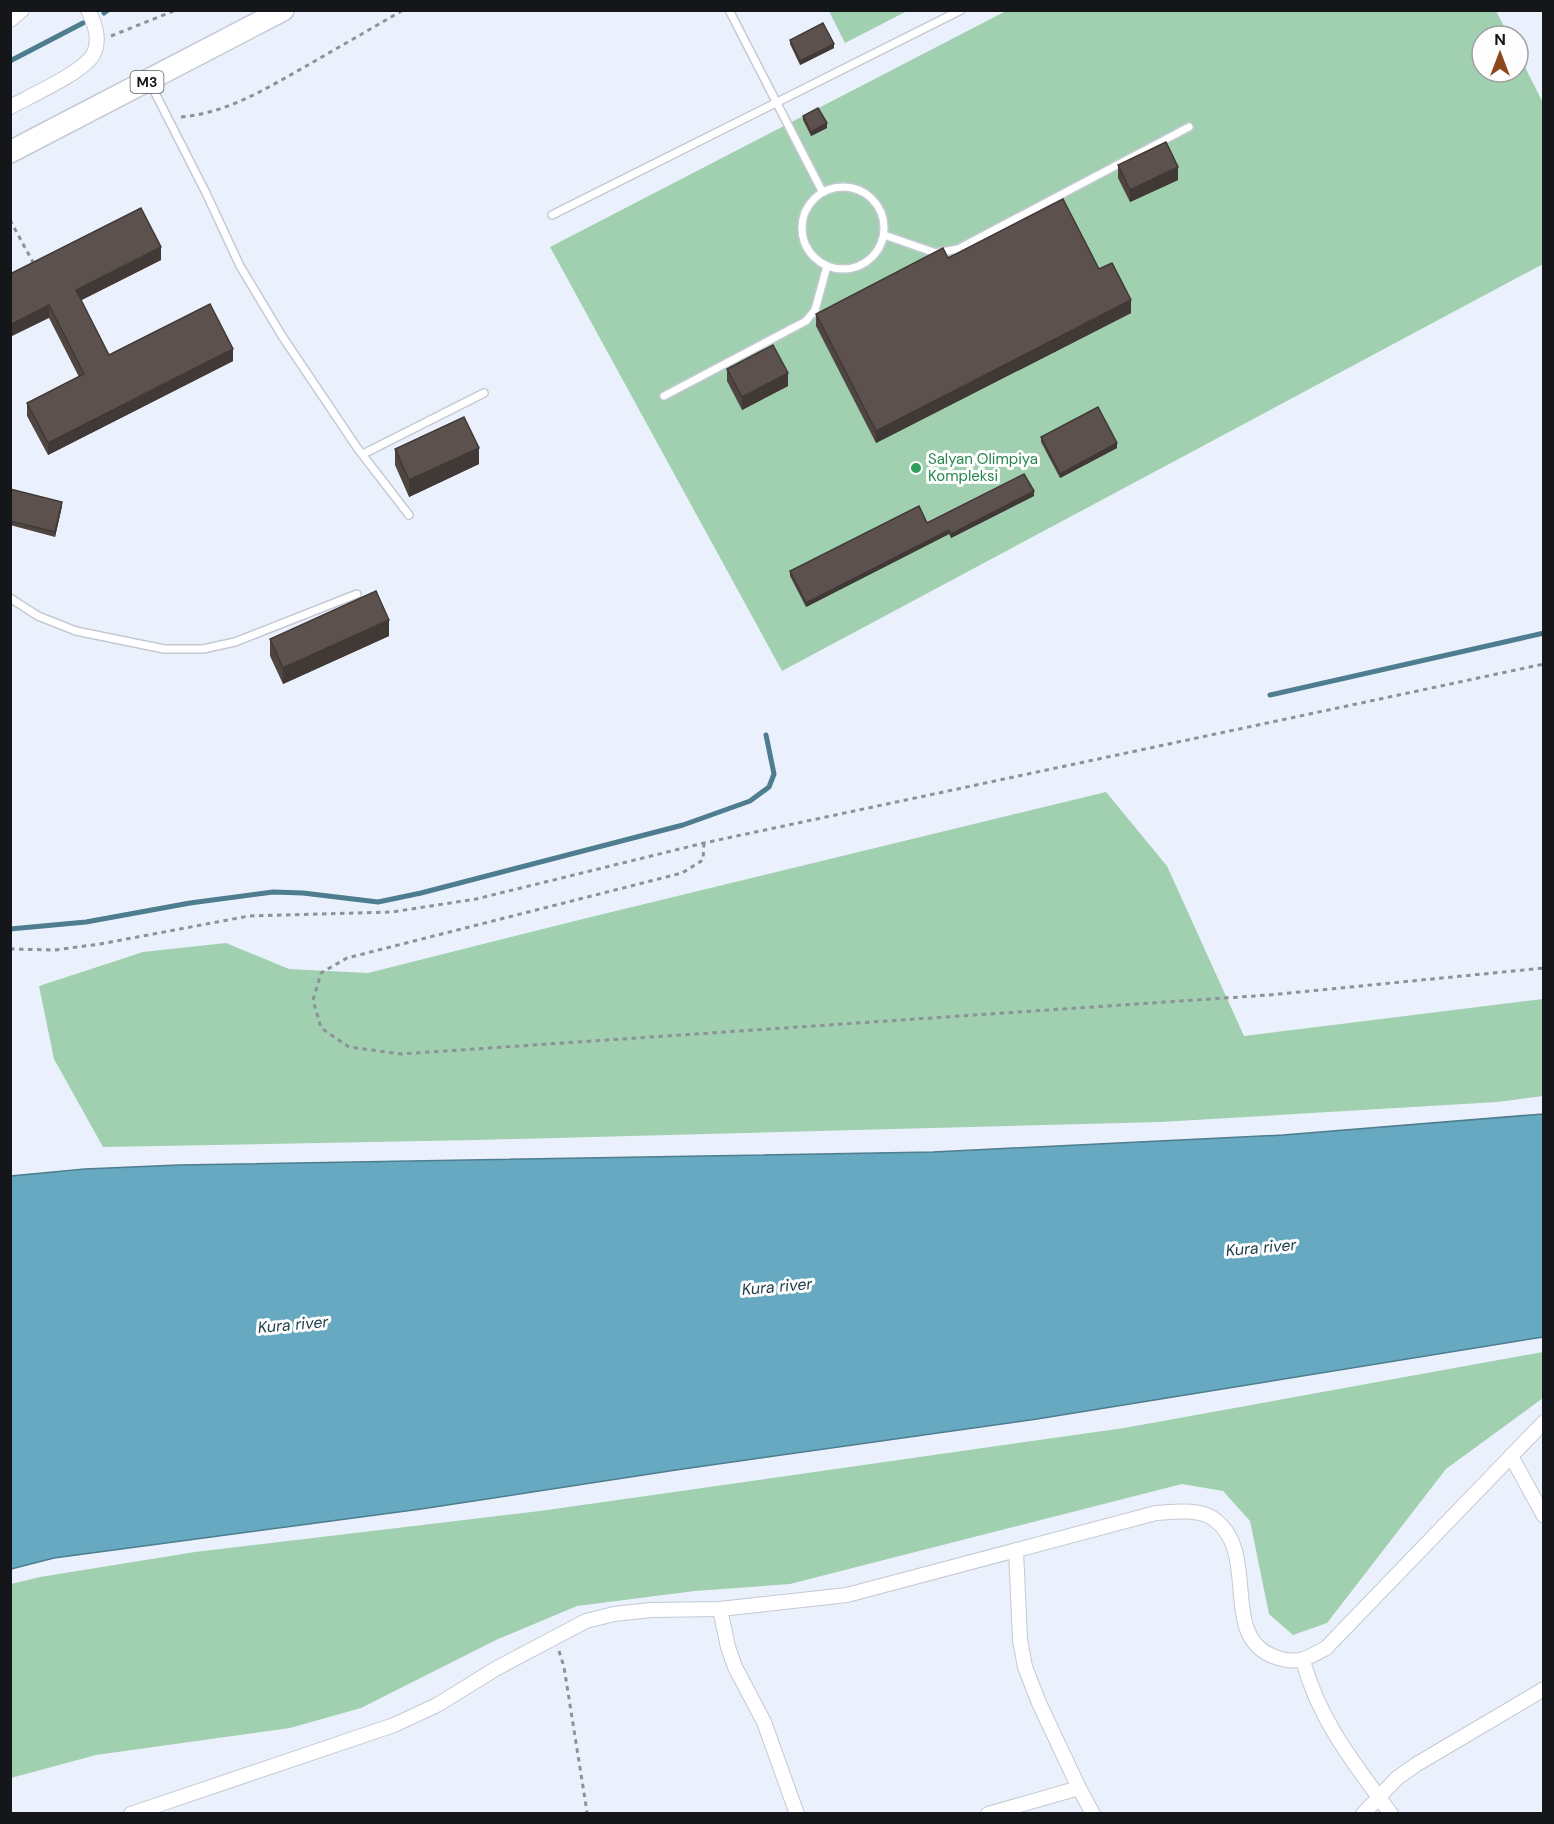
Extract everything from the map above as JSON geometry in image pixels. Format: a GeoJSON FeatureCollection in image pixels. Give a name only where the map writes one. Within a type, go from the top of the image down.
{"type":"FeatureCollection","features":[{"type":"Feature","properties":{"kind":"main road","name":"M3"},"geometry":{"type":"LineString","coordinates":[[10,152],[283,10]]}},
{"type":"Feature","properties":{"kind":"street"},"geometry":{"type":"LineString","coordinates":[[10,20],[22,10]]}},
{"type":"Feature","properties":{"kind":"street"},"geometry":{"type":"LineString","coordinates":[[10,106],[77,70],[93,54],[96,27],[88,10]]}},
{"type":"Feature","properties":{"kind":"street"},"geometry":{"type":"LineString","coordinates":[[131,1814],[394,1725],[437,1705],[497,1668],[586,1621],[614,1614],[651,1610],[720,1609],[847,1594],[1156,1513],[1193,1512],[1213,1518],[1229,1533],[1236,1550],[1246,1627],[1251,1641],[1267,1654],[1287,1661],[1303,1661],[1326,1648],[1544,1422]]}},
{"type":"Feature","properties":{"kind":"street"},"geometry":{"type":"LineString","coordinates":[[1510,1456],[1544,1516]]}},
{"type":"Feature","properties":{"kind":"street"},"geometry":{"type":"LineString","coordinates":[[1016,1550],[1020,1640],[1025,1667],[1039,1703],[1093,1814]]}},
{"type":"Feature","properties":{"kind":"street"},"geometry":{"type":"LineString","coordinates":[[720,1609],[735,1667],[764,1722],[798,1814]]}},
{"type":"Feature","properties":{"kind":"street"},"geometry":{"type":"LineString","coordinates":[[1303,1661],[1311,1690],[1339,1743],[1390,1814]]}},
{"type":"Feature","properties":{"kind":"street"},"geometry":{"type":"LineString","coordinates":[[1363,1814],[1397,1778],[1417,1764],[1544,1689]]}},
{"type":"Feature","properties":{"kind":"street"},"geometry":{"type":"LineString","coordinates":[[988,1814],[1079,1788]]}},
{"type":"Feature","properties":{"kind":"lane"},"geometry":{"type":"LineString","coordinates":[[729,10],[822,191]]}},
{"type":"Feature","properties":{"kind":"lane"},"geometry":{"type":"LineString","coordinates":[[552,215],[961,10]]}},
{"type":"Feature","properties":{"kind":"lane"},"geometry":{"type":"LineString","coordinates":[[149,81],[240,266],[282,336],[363,454],[409,515]]}},
{"type":"Feature","properties":{"kind":"lane"},"geometry":{"type":"LineString","coordinates":[[884,235],[936,253],[958,249],[1189,127]]}},
{"type":"Feature","properties":{"kind":"lane"},"geometry":{"type":"LineString","coordinates":[[835,187],[848,187],[861,190],[872,198],[880,209],[884,222],[884,235],[873,257],[863,264],[839,269],[827,266],[815,259],[807,249],[802,237],[801,223],[808,205],[822,191],[835,187]]}},
{"type":"Feature","properties":{"kind":"lane"},"geometry":{"type":"LineString","coordinates":[[664,396],[806,321],[815,310],[827,266]]}},
{"type":"Feature","properties":{"kind":"lane"},"geometry":{"type":"LineString","coordinates":[[363,454],[483,393]]}},
{"type":"Feature","properties":{"kind":"lane"},"geometry":{"type":"LineString","coordinates":[[10,598],[38,616],[76,631],[164,649],[203,649],[235,642],[357,594]]}},
{"type":"Feature","properties":{"kind":"path"},"geometry":{"type":"LineString","coordinates":[[96,42],[176,10]]}},
{"type":"Feature","properties":{"kind":"path"},"geometry":{"type":"LineString","coordinates":[[167,118],[197,115],[232,105],[261,92],[404,10]]}},
{"type":"Feature","properties":{"kind":"path"},"geometry":{"type":"LineString","coordinates":[[10,220],[39,273]]}},
{"type":"Feature","properties":{"kind":"path"},"geometry":{"type":"LineString","coordinates":[[10,949],[55,950],[249,916],[392,912],[476,899],[704,843],[1544,664]]}},
{"type":"Feature","properties":{"kind":"path"},"geometry":{"type":"LineString","coordinates":[[704,843],[703,860],[682,873],[347,958],[321,973],[313,1000],[321,1028],[349,1047],[401,1053],[1257,996],[1544,968]]}},
{"type":"Feature","properties":{"kind":"path"},"geometry":{"type":"LineString","coordinates":[[553,1638],[564,1667],[587,1812]]}},
{"type":"Feature","properties":{"kind":"green space"},"geometry":{"type":"Polygon","coordinates":[[[829,11],[907,11],[845,43],[829,11]]]}},
{"type":"Feature","properties":{"kind":"green space","name":"Salyan Olimpiya Kompleksi"},"geometry":{"type":"Polygon","coordinates":[[[1006,11],[1496,11],[1503,24],[1470,24],[1470,84],[1530,84],[1530,77],[1543,103],[1543,264],[782,671],[550,247],[1006,11]]]}},
{"type":"Feature","properties":{"kind":"green space"},"geometry":{"type":"Polygon","coordinates":[[[1106,792],[1167,866],[1244,1036],[1543,999],[1543,1096],[1497,1102],[1161,1122],[476,1140],[103,1147],[54,1059],[39,986],[143,952],[226,943],[289,969],[368,973],[1106,792]]]}},
{"type":"Feature","properties":{"kind":"green space"},"geometry":{"type":"Polygon","coordinates":[[[1543,1352],[1543,1398],[1446,1469],[1327,1623],[1293,1635],[1269,1614],[1250,1521],[1223,1491],[1182,1484],[790,1584],[695,1591],[577,1606],[496,1640],[361,1708],[290,1728],[96,1755],[11,1778],[11,1584],[40,1577],[195,1552],[540,1511],[1124,1428],[1543,1352]]]}},
{"type":"Feature","properties":{"kind":"water","name":"Kura river"},"geometry":{"type":"Polygon","coordinates":[[[1543,1114],[1543,1337],[1037,1419],[421,1509],[54,1558],[11,1569],[11,1176],[85,1169],[179,1165],[933,1152],[1283,1135],[1543,1114]]]}},
{"type":"Feature","properties":{"kind":"building"},"geometry":{"type":"Polygon","coordinates":[[[823,23],[834,44],[800,61],[790,40],[823,23]]]}},
{"type":"Feature","properties":{"kind":"building"},"geometry":{"type":"Polygon","coordinates":[[[818,108],[827,123],[811,132],[803,116],[818,108]]]}},
{"type":"Feature","properties":{"kind":"building"},"geometry":{"type":"Polygon","coordinates":[[[1166,142],[1178,167],[1130,190],[1118,165],[1166,142]]]}},
{"type":"Feature","properties":{"kind":"building"},"geometry":{"type":"Polygon","coordinates":[[[1063,199],[1099,269],[1112,263],[1131,300],[876,431],[816,314],[943,248],[948,258],[1063,199]]]}},
{"type":"Feature","properties":{"kind":"building"},"geometry":{"type":"Polygon","coordinates":[[[141,208],[161,247],[76,290],[109,355],[210,304],[233,349],[48,443],[27,403],[84,374],[49,305],[10,325],[10,274],[141,208]]]}},
{"type":"Feature","properties":{"kind":"building"},"geometry":{"type":"Polygon","coordinates":[[[773,345],[788,373],[742,397],[727,369],[773,345]]]}},
{"type":"Feature","properties":{"kind":"building"},"geometry":{"type":"Polygon","coordinates":[[[1098,407],[1117,443],[1060,474],[1041,437],[1098,407]]]}},
{"type":"Feature","properties":{"kind":"building"},"geometry":{"type":"Polygon","coordinates":[[[464,417],[479,448],[409,480],[395,449],[464,417]]]}},
{"type":"Feature","properties":{"kind":"building"},"geometry":{"type":"Polygon","coordinates":[[[1024,474],[1034,491],[951,534],[949,530],[806,603],[790,571],[919,506],[927,523],[1024,474]]]}},
{"type":"Feature","properties":{"kind":"building"},"geometry":{"type":"Polygon","coordinates":[[[10,489],[62,502],[55,532],[10,521],[10,489]]]}},
{"type":"Feature","properties":{"kind":"building"},"geometry":{"type":"Polygon","coordinates":[[[376,591],[389,620],[283,668],[270,639],[376,591]]]}},
{"type":"Feature","properties":{"kind":"waterway"},"geometry":{"type":"LineString","coordinates":[[104,13],[108,10]]}},
{"type":"Feature","properties":{"kind":"waterway"},"geometry":{"type":"LineString","coordinates":[[10,61],[83,23]]}},
{"type":"Feature","properties":{"kind":"waterway"},"geometry":{"type":"LineString","coordinates":[[1270,695],[1544,633]]}},
{"type":"Feature","properties":{"kind":"waterway"},"geometry":{"type":"LineString","coordinates":[[10,929],[86,922],[190,903],[273,892],[303,893],[378,902],[421,893],[683,825],[750,801],[769,787],[774,774],[766,735]]}},
{"type":"Feature","properties":{"kind":"place","name":"Salyan Olimpiya Kompleksi"},"geometry":{"type":"Point","coordinates":[916,468]}}]}
